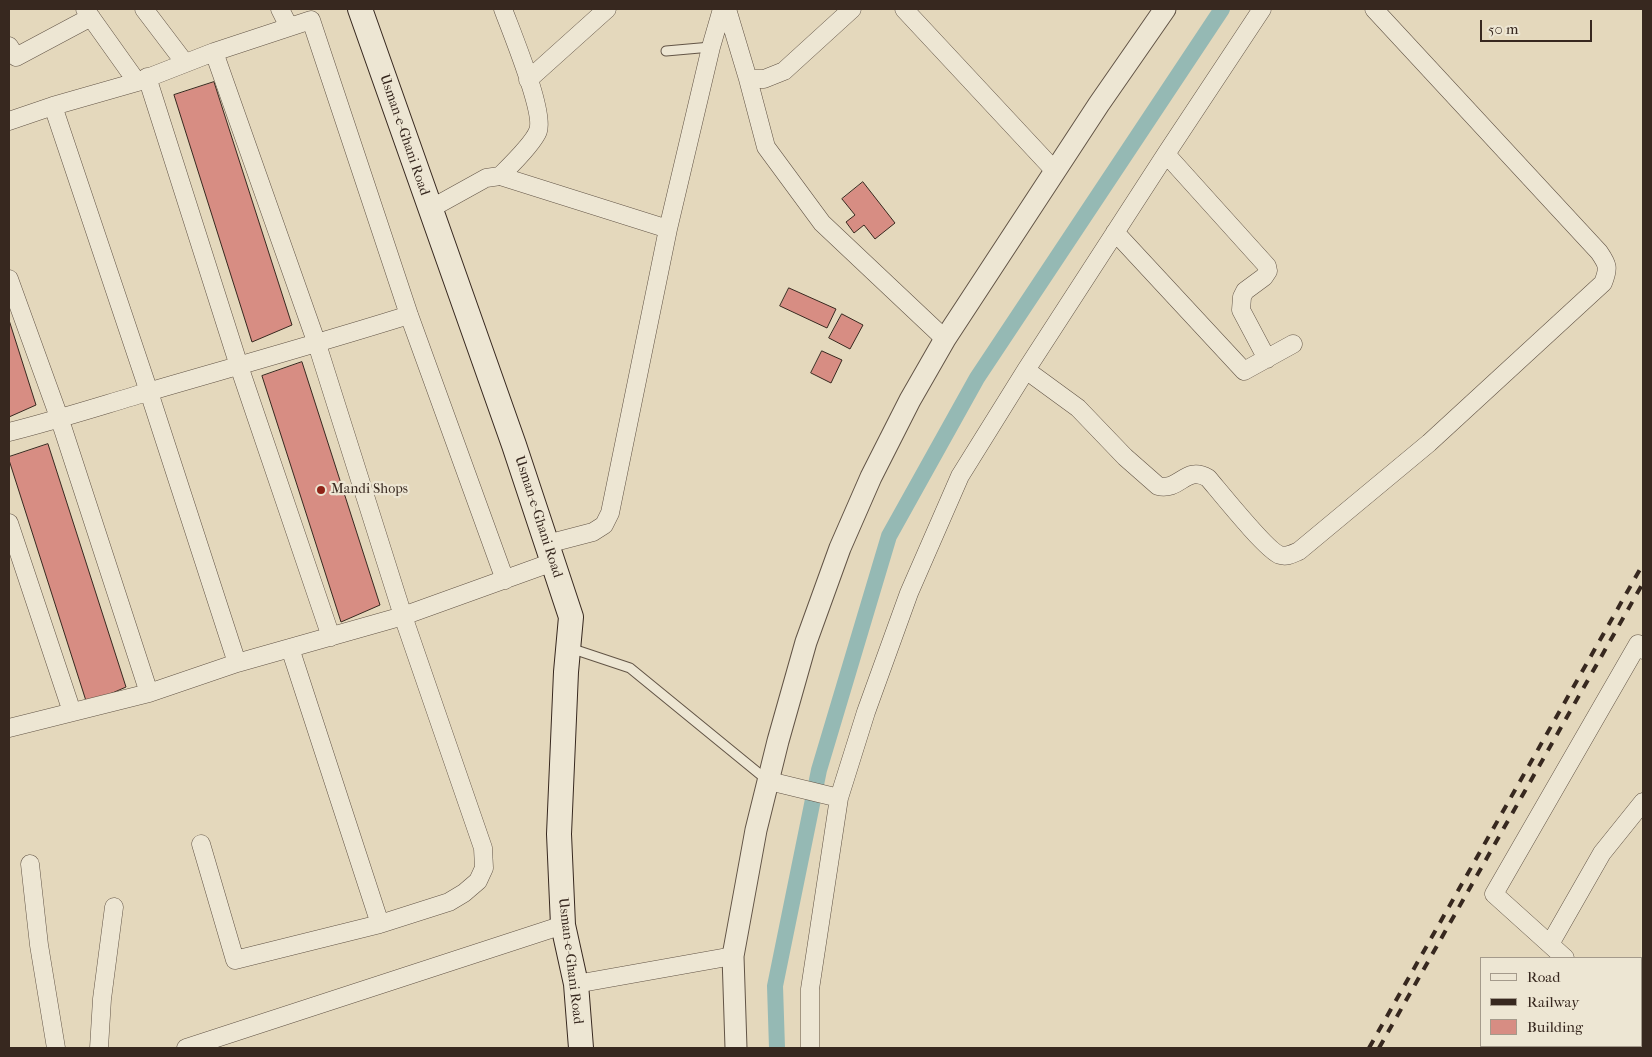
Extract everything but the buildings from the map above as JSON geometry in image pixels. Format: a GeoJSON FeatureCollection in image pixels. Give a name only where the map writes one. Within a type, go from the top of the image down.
{"type":"FeatureCollection","features":[{"type":"Feature","properties":{"kind":"main road","name":"Usman-e-Ghani Road"},"geometry":{"type":"LineString","coordinates":[[360,9],[514,445],[571,617],[559,834],[563,925],[576,984],[581,1048]]}},
{"type":"Feature","properties":{"kind":"street"},"geometry":{"type":"LineString","coordinates":[[144,9],[184,63]]}},
{"type":"Feature","properties":{"kind":"street"},"geometry":{"type":"LineString","coordinates":[[280,9],[289,27]]}},
{"type":"Feature","properties":{"kind":"street"},"geometry":{"type":"LineString","coordinates":[[500,176],[522,153],[538,131],[538,112],[503,9]]}},
{"type":"Feature","properties":{"kind":"street"},"geometry":{"type":"LineString","coordinates":[[528,80],[607,9]]}},
{"type":"Feature","properties":{"kind":"street"},"geometry":{"type":"LineString","coordinates":[[9,728],[149,693],[237,663],[403,616],[505,580],[550,553],[604,525],[610,513],[668,229],[711,47],[722,9]]}},
{"type":"Feature","properties":{"kind":"street"},"geometry":{"type":"LineString","coordinates":[[727,9],[766,147],[822,223],[945,339]]}},
{"type":"Feature","properties":{"kind":"street"},"geometry":{"type":"LineString","coordinates":[[904,9],[1055,172]]}},
{"type":"Feature","properties":{"kind":"street"},"geometry":{"type":"LineString","coordinates":[[736,1048],[734,956],[756,830],[778,740],[806,642],[840,548],[871,477],[910,400],[945,339],[1165,9]]}},
{"type":"Feature","properties":{"kind":"street"},"geometry":{"type":"LineString","coordinates":[[810,1048],[810,989],[836,797],[909,593],[960,476],[1115,232],[1262,9]]}},
{"type":"Feature","properties":{"kind":"street"},"geometry":{"type":"LineString","coordinates":[[1026,370],[1078,408],[1125,457],[1158,486],[1165,488],[1180,482],[1192,474],[1198,473],[1208,478],[1263,542],[1276,553],[1288,556],[1299,552],[1429,443],[1603,283],[1607,273],[1607,263],[1599,252],[1374,9]]}},
{"type":"Feature","properties":{"kind":"street"},"geometry":{"type":"LineString","coordinates":[[748,79],[764,79],[784,71],[845,11]]}},
{"type":"Feature","properties":{"kind":"street"},"geometry":{"type":"LineString","coordinates":[[9,46],[16,57],[88,13],[142,79],[331,637]]}},
{"type":"Feature","properties":{"kind":"street"},"geometry":{"type":"LineString","coordinates":[[9,121],[142,79],[214,52],[311,20],[409,315],[505,580]]}},
{"type":"Feature","properties":{"kind":"street"},"geometry":{"type":"LineString","coordinates":[[201,844],[234,960],[380,924],[449,902],[464,893],[478,881],[484,868],[483,848],[403,616],[317,344],[214,52]]}},
{"type":"Feature","properties":{"kind":"street"},"geometry":{"type":"LineString","coordinates":[[53,106],[237,663]]}},
{"type":"Feature","properties":{"kind":"street"},"geometry":{"type":"LineString","coordinates":[[1166,154],[1266,266],[1268,271],[1264,277],[1245,291],[1242,297],[1241,310],[1266,359]]}},
{"type":"Feature","properties":{"kind":"street"},"geometry":{"type":"LineString","coordinates":[[430,209],[486,178],[500,176],[668,229]]}},
{"type":"Feature","properties":{"kind":"street"},"geometry":{"type":"LineString","coordinates":[[1115,232],[1244,371],[1293,344]]}},
{"type":"Feature","properties":{"kind":"street"},"geometry":{"type":"LineString","coordinates":[[9,279],[60,420],[149,693]]}},
{"type":"Feature","properties":{"kind":"street"},"geometry":{"type":"LineString","coordinates":[[9,432],[60,420],[409,315]]}},
{"type":"Feature","properties":{"kind":"street"},"geometry":{"type":"LineString","coordinates":[[9,523],[72,712]]}},
{"type":"Feature","properties":{"kind":"street"},"geometry":{"type":"LineString","coordinates":[[1564,957],[1494,894],[1638,644],[1643,650]]}},
{"type":"Feature","properties":{"kind":"street"},"geometry":{"type":"LineString","coordinates":[[290,648],[380,924]]}},
{"type":"Feature","properties":{"kind":"street"},"geometry":{"type":"LineString","coordinates":[[769,781],[836,797]]}},
{"type":"Feature","properties":{"kind":"street"},"geometry":{"type":"LineString","coordinates":[[1550,944],[1602,853],[1643,802]]}},
{"type":"Feature","properties":{"kind":"street"},"geometry":{"type":"LineString","coordinates":[[30,864],[39,945],[56,1048]]}},
{"type":"Feature","properties":{"kind":"street"},"geometry":{"type":"LineString","coordinates":[[99,1048],[102,999],[114,907]]}},
{"type":"Feature","properties":{"kind":"street"},"geometry":{"type":"LineString","coordinates":[[186,1048],[563,925]]}},
{"type":"Feature","properties":{"kind":"street"},"geometry":{"type":"LineString","coordinates":[[576,984],[734,956]]}},
{"type":"Feature","properties":{"kind":"lane"},"geometry":{"type":"LineString","coordinates":[[666,51],[711,47]]}},
{"type":"Feature","properties":{"kind":"lane"},"geometry":{"type":"LineString","coordinates":[[568,647],[630,668],[769,781]]}},
{"type":"Feature","properties":{"kind":"waterway"},"geometry":{"type":"LineString","coordinates":[[777,1048],[775,986],[819,770],[889,536],[977,378],[1222,9]]}},
{"type":"Feature","properties":{"kind":"railway"},"geometry":{"type":"LineString","coordinates":[[1369,1048],[1643,564]]}},
{"type":"Feature","properties":{"kind":"railway"},"geometry":{"type":"LineString","coordinates":[[1379,1048],[1643,583]]}},
{"type":"Feature","properties":{"kind":"place","name":"Mandi Shops"},"geometry":{"type":"Point","coordinates":[321,490]}}]}
